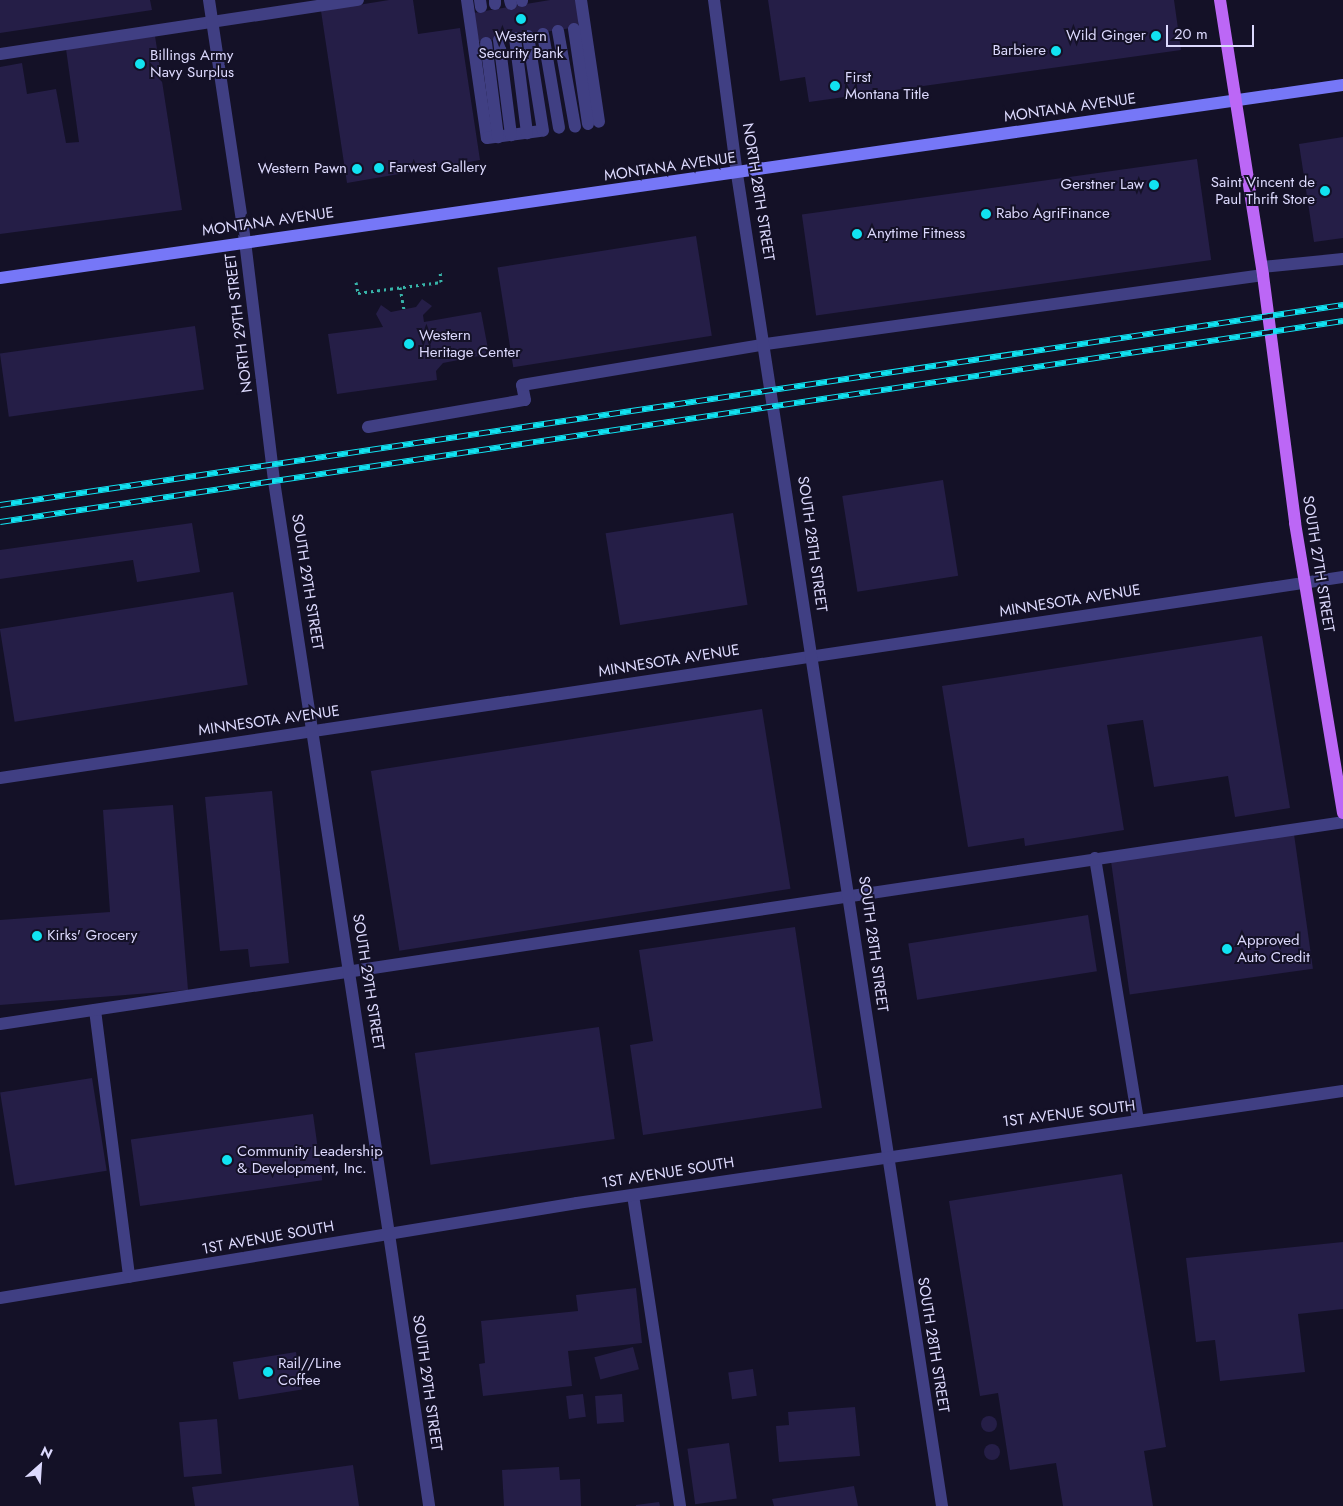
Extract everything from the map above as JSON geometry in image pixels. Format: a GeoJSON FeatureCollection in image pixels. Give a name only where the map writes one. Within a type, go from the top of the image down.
{"type":"FeatureCollection","features":[{"type":"Feature","properties":{"kind":"main road","name":"SOUTH 27TH STREET"},"geometry":{"type":"LineString","coordinates":[[1220,0],[1238,103],[1263,271],[1304,583],[1343,813]]}},
{"type":"Feature","properties":{"kind":"main road","name":"MONTANA AVENUE"},"geometry":{"type":"LineString","coordinates":[[0,278],[246,241],[1238,103],[1343,85]]}},
{"type":"Feature","properties":{"kind":"street","name":"NORTH 29TH STREET"},"geometry":{"type":"LineString","coordinates":[[209,0],[246,241],[272,464]]}},
{"type":"Feature","properties":{"kind":"street"},"geometry":{"type":"LineString","coordinates":[[0,54],[358,0]]}},
{"type":"Feature","properties":{"kind":"street"},"geometry":{"type":"LineString","coordinates":[[467,0],[487,138],[542,131],[528,36]]}},
{"type":"Feature","properties":{"kind":"street"},"geometry":{"type":"LineString","coordinates":[[574,29],[593,123],[581,0]]}},
{"type":"Feature","properties":{"kind":"street","name":"NORTH 28TH STREET"},"geometry":{"type":"LineString","coordinates":[[714,0],[738,174],[773,388]]}},
{"type":"Feature","properties":{"kind":"street"},"geometry":{"type":"LineString","coordinates":[[558,31],[575,126]]}},
{"type":"Feature","properties":{"kind":"street"},"geometry":{"type":"LineString","coordinates":[[543,34],[559,128]]}},
{"type":"Feature","properties":{"kind":"street"},"geometry":{"type":"LineString","coordinates":[[515,38],[527,133]]}},
{"type":"Feature","properties":{"kind":"street"},"geometry":{"type":"LineString","coordinates":[[500,40],[511,135]]}},
{"type":"Feature","properties":{"kind":"street"},"geometry":{"type":"LineString","coordinates":[[486,43],[498,137]]}},
{"type":"Feature","properties":{"kind":"street"},"geometry":{"type":"LineString","coordinates":[[368,427],[525,400],[522,384],[766,344],[1343,259]]}},
{"type":"Feature","properties":{"kind":"street","name":"SOUTH 28TH STREET"},"geometry":{"type":"LineString","coordinates":[[773,388],[942,1506]]}},
{"type":"Feature","properties":{"kind":"street","name":"SOUTH 29TH STREET"},"geometry":{"type":"LineString","coordinates":[[272,464],[429,1506]]}},
{"type":"Feature","properties":{"kind":"street","name":"MINNESOTA AVENUE"},"geometry":{"type":"LineString","coordinates":[[0,778],[1343,577]]}},
{"type":"Feature","properties":{"kind":"street"},"geometry":{"type":"LineString","coordinates":[[0,1024],[1343,822]]}},
{"type":"Feature","properties":{"kind":"street"},"geometry":{"type":"LineString","coordinates":[[1095,858],[1138,1122]]}},
{"type":"Feature","properties":{"kind":"street"},"geometry":{"type":"LineString","coordinates":[[95,1010],[129,1277]]}},
{"type":"Feature","properties":{"kind":"street","name":"1ST AVENUE SOUTH"},"geometry":{"type":"LineString","coordinates":[[0,1298],[633,1195],[888,1156],[1138,1122],[1343,1090]]}},
{"type":"Feature","properties":{"kind":"street"},"geometry":{"type":"LineString","coordinates":[[633,1195],[680,1506]]}},
{"type":"Feature","properties":{"kind":"path"},"geometry":{"type":"LineString","coordinates":[[356,282],[358,293],[441,282],[440,270]]}},
{"type":"Feature","properties":{"kind":"path"},"geometry":{"type":"LineString","coordinates":[[400,287],[404,309]]}},
{"type":"Feature","properties":{"kind":"building"},"geometry":{"type":"Polygon","coordinates":[[[0,0],[150,0],[152,10],[0,33],[0,0]]]}},
{"type":"Feature","properties":{"kind":"building"},"geometry":{"type":"Polygon","coordinates":[[[389,0],[413,0],[418,34],[460,28],[480,160],[347,183],[321,11],[389,0]]]}},
{"type":"Feature","properties":{"kind":"building"},"geometry":{"type":"Polygon","coordinates":[[[550,0],[580,0],[578,27],[479,42],[473,13],[550,0]]]}},
{"type":"Feature","properties":{"kind":"building"},"geometry":{"type":"Polygon","coordinates":[[[768,0],[1174,0],[1181,50],[809,102],[805,77],[780,81],[768,0]]]}},
{"type":"Feature","properties":{"kind":"building"},"geometry":{"type":"Polygon","coordinates":[[[155,36],[182,210],[0,234],[0,67],[22,63],[27,94],[56,89],[66,143],[79,142],[66,49],[155,36]]]}},
{"type":"Feature","properties":{"kind":"building","name":"Saint Vincent de Paul Thrift Store"},"geometry":{"type":"Polygon","coordinates":[[[1343,137],[1343,238],[1314,242],[1299,144],[1343,137]]]}},
{"type":"Feature","properties":{"kind":"building"},"geometry":{"type":"Polygon","coordinates":[[[1197,159],[1211,260],[816,316],[802,215],[1197,159]]]}},
{"type":"Feature","properties":{"kind":"building"},"geometry":{"type":"Polygon","coordinates":[[[696,236],[712,336],[513,367],[497,267],[696,236]]]}},
{"type":"Feature","properties":{"kind":"building","name":"Western Heritage Center"},"geometry":{"type":"Polygon","coordinates":[[[422,299],[432,306],[423,315],[424,322],[481,312],[489,354],[443,363],[436,371],[437,380],[337,394],[328,334],[383,327],[376,314],[381,305],[391,312],[416,307],[422,299]]]}},
{"type":"Feature","properties":{"kind":"building"},"geometry":{"type":"Polygon","coordinates":[[[195,326],[204,389],[9,417],[0,353],[195,326]]]}},
{"type":"Feature","properties":{"kind":"building"},"geometry":{"type":"Polygon","coordinates":[[[943,480],[958,576],[857,592],[842,496],[943,480]]]}},
{"type":"Feature","properties":{"kind":"building"},"geometry":{"type":"Polygon","coordinates":[[[733,513],[748,605],[620,625],[606,533],[733,513]]]}},
{"type":"Feature","properties":{"kind":"building"},"geometry":{"type":"Polygon","coordinates":[[[192,523],[200,572],[137,582],[133,560],[0,579],[0,550],[192,523]]]}},
{"type":"Feature","properties":{"kind":"building"},"geometry":{"type":"Polygon","coordinates":[[[233,592],[248,685],[15,722],[0,629],[233,592]]]}},
{"type":"Feature","properties":{"kind":"building"},"geometry":{"type":"Polygon","coordinates":[[[1262,636],[1290,808],[1235,817],[1228,776],[1154,787],[1143,720],[1107,725],[1124,830],[1025,846],[1024,838],[968,847],[942,686],[1262,636]]]}},
{"type":"Feature","properties":{"kind":"building"},"geometry":{"type":"Polygon","coordinates":[[[762,709],[790,889],[399,951],[371,771],[762,709]]]}},
{"type":"Feature","properties":{"kind":"building"},"geometry":{"type":"Polygon","coordinates":[[[272,791],[289,963],[250,967],[248,949],[220,951],[205,797],[272,791]]]}},
{"type":"Feature","properties":{"kind":"building"},"geometry":{"type":"Polygon","coordinates":[[[173,805],[188,990],[0,1005],[0,920],[110,912],[103,810],[173,805]]]}},
{"type":"Feature","properties":{"kind":"building"},"geometry":{"type":"Polygon","coordinates":[[[1294,834],[1313,969],[1130,994],[1111,860],[1294,834]]]}},
{"type":"Feature","properties":{"kind":"building"},"geometry":{"type":"Polygon","coordinates":[[[1088,915],[1097,971],[917,1000],[908,943],[1088,915]]]}},
{"type":"Feature","properties":{"kind":"building"},"geometry":{"type":"Polygon","coordinates":[[[795,927],[822,1108],[643,1135],[630,1045],[653,1041],[639,950],[795,927]]]}},
{"type":"Feature","properties":{"kind":"building"},"geometry":{"type":"Polygon","coordinates":[[[599,1027],[615,1139],[431,1165],[415,1053],[599,1027]]]}},
{"type":"Feature","properties":{"kind":"building"},"geometry":{"type":"Polygon","coordinates":[[[92,1078],[107,1171],[15,1185],[0,1093],[92,1078]]]}},
{"type":"Feature","properties":{"kind":"building","name":"Community Leadership & Development, Inc."},"geometry":{"type":"Polygon","coordinates":[[[313,1114],[322,1180],[140,1206],[131,1140],[313,1114]]]}},
{"type":"Feature","properties":{"kind":"building"},"geometry":{"type":"Polygon","coordinates":[[[1122,1174],[1166,1447],[1144,1451],[1153,1506],[1063,1506],[1056,1463],[1010,1470],[998,1393],[980,1396],[949,1201],[1122,1174]]]}},
{"type":"Feature","properties":{"kind":"building"},"geometry":{"type":"Polygon","coordinates":[[[1343,1242],[1343,1309],[1298,1314],[1305,1372],[1220,1381],[1215,1340],[1196,1342],[1186,1258],[1343,1242]]]}},
{"type":"Feature","properties":{"kind":"building"},"geometry":{"type":"Polygon","coordinates":[[[636,1288],[642,1343],[568,1351],[572,1386],[483,1396],[479,1364],[485,1363],[481,1321],[578,1311],[576,1295],[636,1288]]]}},
{"type":"Feature","properties":{"kind":"building"},"geometry":{"type":"Polygon","coordinates":[[[633,1347],[639,1369],[600,1380],[594,1357],[633,1347]]]}},
{"type":"Feature","properties":{"kind":"building"},"geometry":{"type":"Polygon","coordinates":[[[296,1352],[302,1390],[239,1400],[233,1362],[296,1352]]]}},
{"type":"Feature","properties":{"kind":"building"},"geometry":{"type":"Polygon","coordinates":[[[753,1369],[757,1396],[732,1399],[728,1372],[753,1369]]]}},
{"type":"Feature","properties":{"kind":"building"},"geometry":{"type":"Polygon","coordinates":[[[583,1394],[586,1417],[569,1419],[566,1396],[583,1394]]]}},
{"type":"Feature","properties":{"kind":"building"},"geometry":{"type":"Polygon","coordinates":[[[622,1394],[624,1422],[597,1424],[595,1396],[622,1394]]]}},
{"type":"Feature","properties":{"kind":"building"},"geometry":{"type":"Polygon","coordinates":[[[855,1407],[860,1456],[779,1462],[776,1426],[789,1425],[788,1412],[855,1407]]]}},
{"type":"Feature","properties":{"kind":"building"},"geometry":{"type":"Polygon","coordinates":[[[986,1416],[992,1416],[997,1421],[995,1430],[986,1432],[981,1427],[981,1421],[986,1416]]]}},
{"type":"Feature","properties":{"kind":"building"},"geometry":{"type":"Polygon","coordinates":[[[217,1419],[222,1474],[184,1477],[179,1422],[217,1419]]]}},
{"type":"Feature","properties":{"kind":"building"},"geometry":{"type":"Polygon","coordinates":[[[729,1443],[737,1498],[695,1504],[687,1449],[729,1443]]]}},
{"type":"Feature","properties":{"kind":"building"},"geometry":{"type":"Polygon","coordinates":[[[989,1444],[995,1444],[1000,1449],[998,1458],[989,1460],[984,1455],[984,1449],[989,1444]]]}},
{"type":"Feature","properties":{"kind":"building"},"geometry":{"type":"Polygon","coordinates":[[[353,1465],[359,1506],[195,1506],[192,1487],[353,1465]]]}},
{"type":"Feature","properties":{"kind":"building"},"geometry":{"type":"Polygon","coordinates":[[[559,1467],[560,1480],[580,1479],[581,1506],[504,1506],[502,1470],[559,1467]]]}},
{"type":"Feature","properties":{"kind":"building"},"geometry":{"type":"Polygon","coordinates":[[[854,1486],[858,1506],[774,1506],[772,1499],[854,1486]]]}},
{"type":"Feature","properties":{"kind":"building"},"geometry":{"type":"Polygon","coordinates":[[[659,1502],[660,1506],[636,1506],[636,1505],[659,1502]]]}},
{"type":"Feature","properties":{"kind":"railway"},"geometry":{"type":"LineString","coordinates":[[0,505],[1343,305]]}},
{"type":"Feature","properties":{"kind":"railway"},"geometry":{"type":"LineString","coordinates":[[0,522],[1343,321]]}},
{"type":"Feature","properties":{"kind":"place","name":"Western Security Bank"},"geometry":{"type":"Point","coordinates":[521,19]}},
{"type":"Feature","properties":{"kind":"place","name":"Wild Ginger"},"geometry":{"type":"Point","coordinates":[1156,36]}},
{"type":"Feature","properties":{"kind":"place","name":"Barbiere"},"geometry":{"type":"Point","coordinates":[1056,51]}},
{"type":"Feature","properties":{"kind":"place","name":"Billings Army Navy Surplus"},"geometry":{"type":"Point","coordinates":[140,64]}},
{"type":"Feature","properties":{"kind":"place","name":"First Montana Title"},"geometry":{"type":"Point","coordinates":[835,86]}},
{"type":"Feature","properties":{"kind":"place","name":"Farwest Gallery"},"geometry":{"type":"Point","coordinates":[379,168]}},
{"type":"Feature","properties":{"kind":"place","name":"Western Pawn"},"geometry":{"type":"Point","coordinates":[357,169]}},
{"type":"Feature","properties":{"kind":"place","name":"Gerstner Law"},"geometry":{"type":"Point","coordinates":[1154,185]}},
{"type":"Feature","properties":{"kind":"place","name":"Saint Vincent de Paul Thrift Store"},"geometry":{"type":"Point","coordinates":[1325,191]}},
{"type":"Feature","properties":{"kind":"place","name":"Rabo AgriFinance"},"geometry":{"type":"Point","coordinates":[986,214]}},
{"type":"Feature","properties":{"kind":"place","name":"Anytime Fitness"},"geometry":{"type":"Point","coordinates":[857,234]}},
{"type":"Feature","properties":{"kind":"place","name":"Western Heritage Center"},"geometry":{"type":"Point","coordinates":[409,344]}},
{"type":"Feature","properties":{"kind":"place","name":"Kirks' Grocery"},"geometry":{"type":"Point","coordinates":[37,936]}},
{"type":"Feature","properties":{"kind":"place","name":"Approved Auto Credit"},"geometry":{"type":"Point","coordinates":[1227,949]}},
{"type":"Feature","properties":{"kind":"place","name":"Community Leadership & Development, Inc."},"geometry":{"type":"Point","coordinates":[227,1160]}},
{"type":"Feature","properties":{"kind":"place","name":"Rail//Line Coffee"},"geometry":{"type":"Point","coordinates":[268,1372]}}]}
